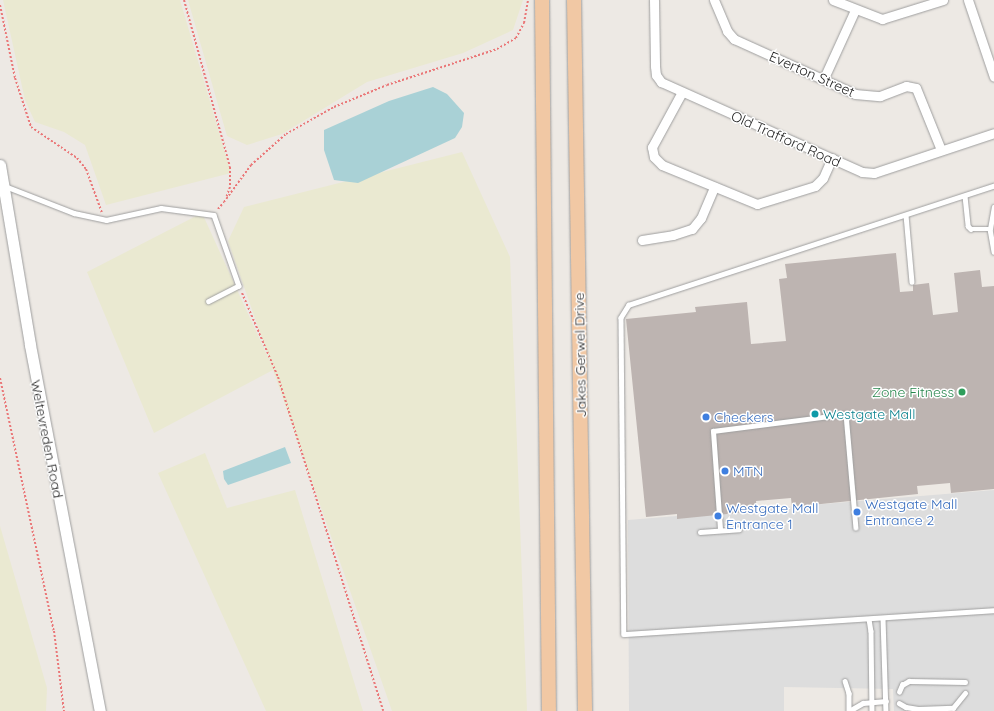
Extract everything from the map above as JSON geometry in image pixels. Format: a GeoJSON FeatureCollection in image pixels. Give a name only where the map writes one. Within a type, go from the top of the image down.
{"type":"FeatureCollection","features":[{"type":"Feature","properties":{"kind":"main road"},"geometry":{"type":"LineString","coordinates":[[542,0],[549,711]]}},
{"type":"Feature","properties":{"kind":"main road","name":"Jakes Gerwel Drive"},"geometry":{"type":"LineString","coordinates":[[574,0],[585,711]]}},
{"type":"Feature","properties":{"kind":"street","name":"Old Trafford Road"},"geometry":{"type":"LineString","coordinates":[[654,0],[656,75],[660,82],[870,174],[994,133]]}},
{"type":"Feature","properties":{"kind":"street","name":"Everton Street"},"geometry":{"type":"LineString","coordinates":[[714,0],[727,31],[734,38],[824,78],[866,96],[880,96],[906,86],[916,88],[941,150]]}},
{"type":"Feature","properties":{"kind":"street"},"geometry":{"type":"LineString","coordinates":[[833,0],[876,18],[888,18],[943,0]]}},
{"type":"Feature","properties":{"kind":"street"},"geometry":{"type":"LineString","coordinates":[[968,0],[993,73]]}},
{"type":"Feature","properties":{"kind":"street"},"geometry":{"type":"LineString","coordinates":[[824,78],[856,10]]}},
{"type":"Feature","properties":{"kind":"street"},"geometry":{"type":"LineString","coordinates":[[682,92],[654,141],[651,153],[662,165],[751,202],[765,204],[815,186],[823,178],[832,158]]}},
{"type":"Feature","properties":{"kind":"street","name":"Weltevreden Road"},"geometry":{"type":"LineString","coordinates":[[0,165],[30,345],[100,711]]}},
{"type":"Feature","properties":{"kind":"street"},"geometry":{"type":"LineString","coordinates":[[642,240],[673,236],[692,229],[701,218],[714,187]]}},
{"type":"Feature","properties":{"kind":"lane"},"geometry":{"type":"LineString","coordinates":[[3,185],[74,213],[106,220],[161,208],[214,215],[239,286],[209,301]]}},
{"type":"Feature","properties":{"kind":"lane"},"geometry":{"type":"LineString","coordinates":[[994,186],[629,305],[621,318],[624,634],[635,635],[994,610]]}},
{"type":"Feature","properties":{"kind":"lane"},"geometry":{"type":"LineString","coordinates":[[965,196],[969,227],[973,229],[990,229]]}},
{"type":"Feature","properties":{"kind":"lane"},"geometry":{"type":"LineString","coordinates":[[994,207],[990,229],[994,252]]}},
{"type":"Feature","properties":{"kind":"lane"},"geometry":{"type":"LineString","coordinates":[[906,215],[912,282]]}},
{"type":"Feature","properties":{"kind":"lane"},"geometry":{"type":"LineString","coordinates":[[720,529],[713,431],[846,414],[856,528]]}},
{"type":"Feature","properties":{"kind":"lane"},"geometry":{"type":"LineString","coordinates":[[700,532],[720,529],[739,529]]}},
{"type":"Feature","properties":{"kind":"lane"},"geometry":{"type":"LineString","coordinates":[[883,618],[886,711]]}},
{"type":"Feature","properties":{"kind":"lane"},"geometry":{"type":"LineString","coordinates":[[869,619],[871,631],[872,711]]}},
{"type":"Feature","properties":{"kind":"lane"},"geometry":{"type":"LineString","coordinates":[[845,681],[849,693],[849,711]]}},
{"type":"Feature","properties":{"kind":"lane"},"geometry":{"type":"LineString","coordinates":[[899,692],[902,685],[909,681],[964,682]]}},
{"type":"Feature","properties":{"kind":"lane"},"geometry":{"type":"LineString","coordinates":[[899,703],[906,707],[918,709],[953,708],[965,693]]}},
{"type":"Feature","properties":{"kind":"lane"},"geometry":{"type":"LineString","coordinates":[[849,711],[858,704],[886,701]]}},
{"type":"Feature","properties":{"kind":"path"},"geometry":{"type":"LineString","coordinates":[[184,0],[230,167],[230,187],[224,202]]}},
{"type":"Feature","properties":{"kind":"path"},"geometry":{"type":"LineString","coordinates":[[214,215],[251,165],[286,134],[341,104],[387,85],[497,49],[516,38],[524,24],[528,0]]}},
{"type":"Feature","properties":{"kind":"path"},"geometry":{"type":"LineString","coordinates":[[0,4],[15,78],[31,127],[77,158],[86,170],[106,220]]}},
{"type":"Feature","properties":{"kind":"path"},"geometry":{"type":"LineString","coordinates":[[239,286],[278,377],[383,711]]}},
{"type":"Feature","properties":{"kind":"path"},"geometry":{"type":"LineString","coordinates":[[0,378],[54,631],[64,711]]}},
{"type":"Feature","properties":{"kind":"green space"},"geometry":{"type":"Polygon","coordinates":[[[3,0],[180,0],[231,173],[106,205],[85,145],[64,132],[35,122],[25,100],[3,0]]]}},
{"type":"Feature","properties":{"kind":"green space"},"geometry":{"type":"Polygon","coordinates":[[[188,0],[523,0],[513,30],[463,53],[367,82],[282,134],[247,145],[227,136],[188,0]]]}},
{"type":"Feature","properties":{"kind":"green space"},"geometry":{"type":"Polygon","coordinates":[[[462,152],[510,257],[527,711],[392,711],[273,370],[154,433],[87,272],[202,213],[271,364],[228,241],[244,207],[462,152]]]}},
{"type":"Feature","properties":{"kind":"green space"},"geometry":{"type":"Polygon","coordinates":[[[205,453],[227,508],[295,490],[363,711],[266,711],[158,473],[205,453]]]}},
{"type":"Feature","properties":{"kind":"green space"},"geometry":{"type":"Polygon","coordinates":[[[0,526],[47,688],[46,711],[0,711],[0,526]]]}},
{"type":"Feature","properties":{"kind":"shaded area"},"geometry":{"type":"Polygon","coordinates":[[[994,490],[994,711],[894,711],[893,689],[784,687],[784,711],[629,711],[628,520],[994,490]]]}},
{"type":"Feature","properties":{"kind":"water"},"geometry":{"type":"Polygon","coordinates":[[[433,87],[447,94],[464,113],[462,127],[455,138],[358,183],[334,180],[324,150],[324,130],[389,101],[433,87]]]}},
{"type":"Feature","properties":{"kind":"water"},"geometry":{"type":"Polygon","coordinates":[[[285,447],[291,463],[228,485],[224,479],[223,471],[285,447]]]}},
{"type":"Feature","properties":{"kind":"building","name":"Westgate Mall"},"geometry":{"type":"Polygon","coordinates":[[[896,253],[900,292],[913,291],[913,285],[929,283],[933,315],[958,312],[954,273],[980,270],[982,287],[994,286],[994,489],[951,493],[950,483],[917,486],[918,494],[792,507],[791,498],[756,501],[757,511],[677,519],[677,514],[646,517],[626,319],[696,312],[695,307],[747,302],[751,344],[786,341],[779,279],[787,278],[785,264],[896,253]]]}},
{"type":"Feature","properties":{"kind":"place","name":"Zone Fitness"},"geometry":{"type":"Point","coordinates":[962,392]}},
{"type":"Feature","properties":{"kind":"place","name":"Westgate Mall"},"geometry":{"type":"Point","coordinates":[815,414]}},
{"type":"Feature","properties":{"kind":"place","name":"Checkers"},"geometry":{"type":"Point","coordinates":[706,417]}},
{"type":"Feature","properties":{"kind":"place","name":"MTN"},"geometry":{"type":"Point","coordinates":[725,471]}},
{"type":"Feature","properties":{"kind":"place","name":"Westgate Mall Entrance 2"},"geometry":{"type":"Point","coordinates":[857,512]}},
{"type":"Feature","properties":{"kind":"place","name":"Westgate Mall Entrance 1"},"geometry":{"type":"Point","coordinates":[718,516]}}]}
